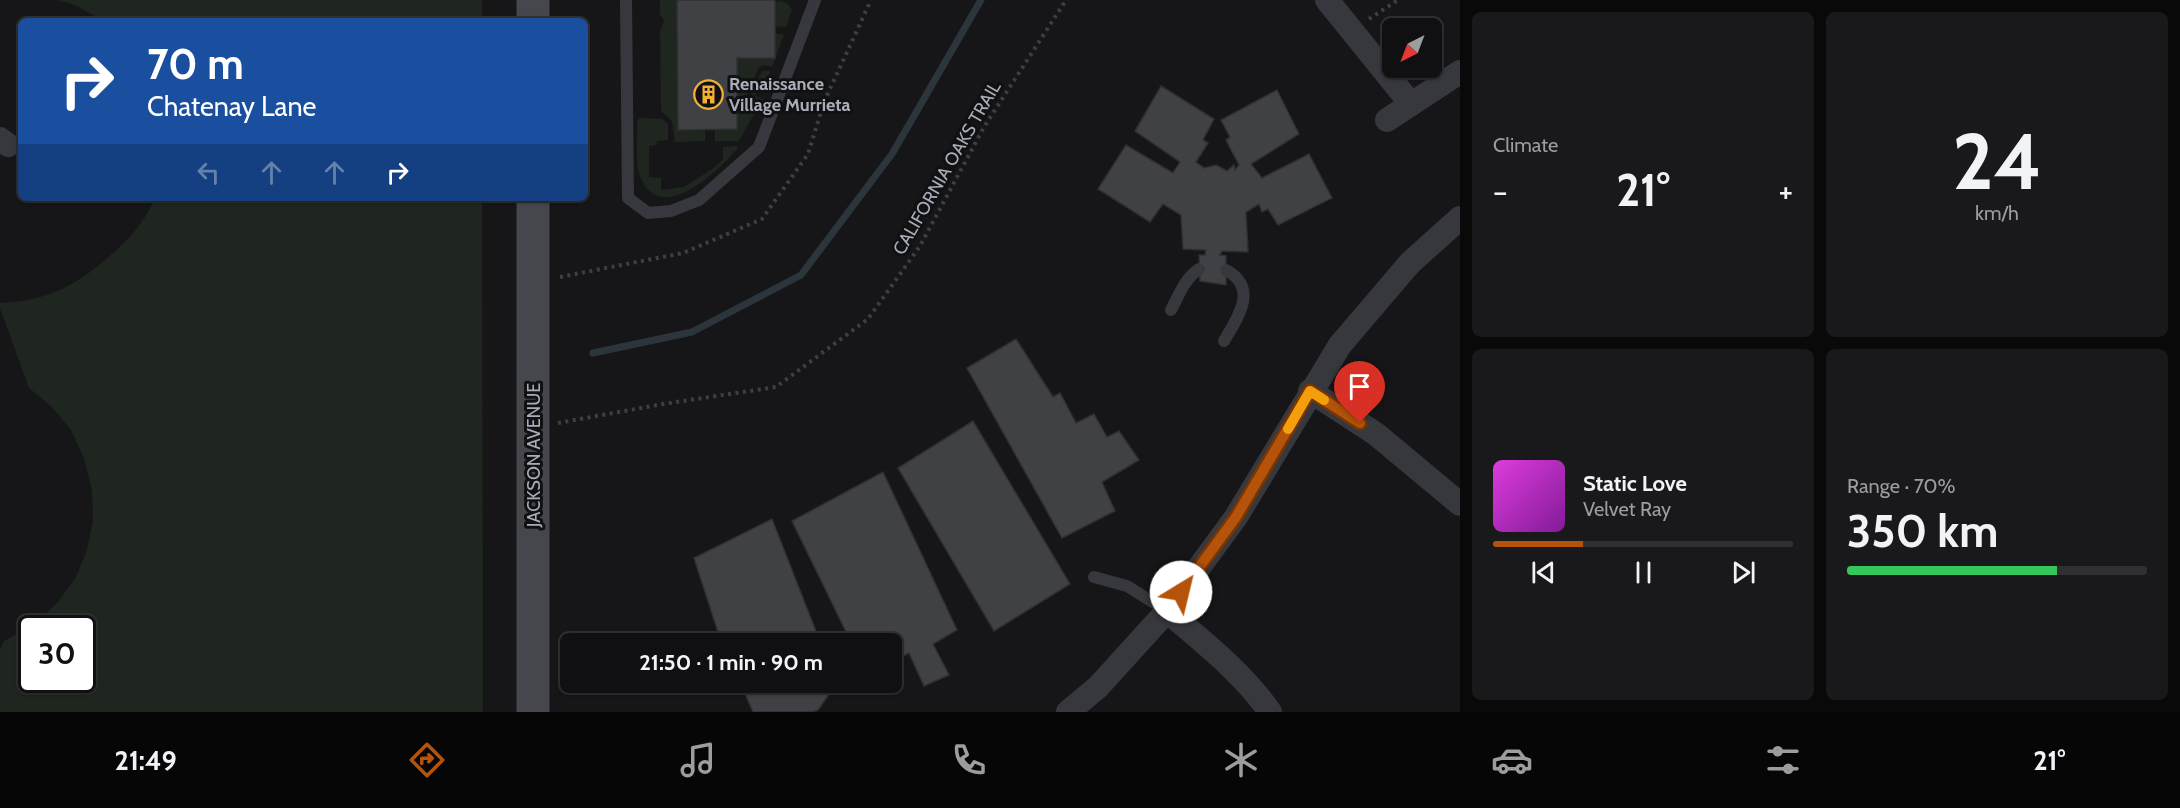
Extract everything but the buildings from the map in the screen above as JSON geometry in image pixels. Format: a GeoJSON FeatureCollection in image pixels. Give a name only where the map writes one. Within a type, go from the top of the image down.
{"type":"FeatureCollection","features":[{"type":"Feature","properties":{"kind":"main road"},"geometry":{"type":"LineString","coordinates":[[533,0],[533,18]]}},
{"type":"Feature","properties":{"kind":"main road","name":"JACKSON AVENUE"},"geometry":{"type":"LineString","coordinates":[[533,201],[533,712]]}},
{"type":"Feature","properties":{"kind":"street"},"geometry":{"type":"LineString","coordinates":[[1327,0],[1411,104]]}},
{"type":"Feature","properties":{"kind":"street"},"geometry":{"type":"LineString","coordinates":[[1387,120],[1460,72]]}},
{"type":"Feature","properties":{"kind":"street"},"geometry":{"type":"LineString","coordinates":[[1068,712],[1098,687],[1167,611],[1236,517],[1310,391],[1340,345],[1410,263],[1460,218]]}},
{"type":"Feature","properties":{"kind":"street"},"geometry":{"type":"LineString","coordinates":[[1310,391],[1376,434],[1460,504]]}},
{"type":"Feature","properties":{"kind":"street"},"geometry":{"type":"LineString","coordinates":[[1167,611],[1230,665],[1258,695],[1270,712]]}},
{"type":"Feature","properties":{"kind":"lane"},"geometry":{"type":"LineString","coordinates":[[626,0],[628,198],[648,213],[671,211],[699,200],[759,147],[814,0]]}},
{"type":"Feature","properties":{"kind":"lane"},"geometry":{"type":"LineString","coordinates":[[1172,310],[1186,282],[1199,269]]}},
{"type":"Feature","properties":{"kind":"lane"},"geometry":{"type":"LineString","coordinates":[[1224,341],[1240,312],[1244,291],[1239,279],[1226,270]]}},
{"type":"Feature","properties":{"kind":"lane"},"geometry":{"type":"LineString","coordinates":[[1094,577],[1127,586],[1167,611]]}},
{"type":"Feature","properties":{"kind":"path","name":"CALIFORNIA OAKS TRAIL"},"geometry":{"type":"LineString","coordinates":[[534,428],[663,404],[776,387],[868,319],[920,246],[984,127],[1066,0]]}},
{"type":"Feature","properties":{"kind":"path"},"geometry":{"type":"LineString","coordinates":[[1352,31],[1398,0]]}},
{"type":"Feature","properties":{"kind":"shaded area"},"geometry":{"type":"Polygon","coordinates":[[[57,0],[482,0],[482,18],[99,18],[75,5],[57,0]]]}},
{"type":"Feature","properties":{"kind":"shaded area"},"geometry":{"type":"Polygon","coordinates":[[[660,0],[677,0],[679,130],[705,130],[705,141],[675,142],[672,121],[661,111],[660,31],[664,21],[660,14],[660,0]]]}},
{"type":"Feature","properties":{"kind":"shaded area"},"geometry":{"type":"Polygon","coordinates":[[[781,1],[788,4],[792,10],[786,27],[775,26],[775,2],[781,1]]]}},
{"type":"Feature","properties":{"kind":"shaded area"},"geometry":{"type":"Polygon","coordinates":[[[775,33],[784,35],[772,67],[764,65],[759,67],[747,95],[748,101],[758,107],[739,141],[715,141],[715,129],[737,129],[737,58],[775,58],[775,33]]]}},
{"type":"Feature","properties":{"kind":"shaded area"},"geometry":{"type":"Polygon","coordinates":[[[763,71],[770,71],[766,83],[760,80],[755,96],[765,100],[764,103],[751,97],[763,71]]]}},
{"type":"Feature","properties":{"kind":"shaded area"},"geometry":{"type":"Polygon","coordinates":[[[640,118],[662,119],[668,124],[668,140],[657,141],[656,145],[649,146],[649,177],[661,178],[661,190],[684,187],[714,168],[723,159],[723,147],[736,146],[738,148],[706,179],[678,195],[664,197],[652,193],[640,175],[637,160],[637,121],[640,118]]]}},
{"type":"Feature","properties":{"kind":"shaded area"},"geometry":{"type":"Polygon","coordinates":[[[154,201],[482,201],[483,712],[0,712],[0,649],[4,641],[18,633],[18,693],[96,693],[96,615],[44,615],[58,602],[76,577],[87,550],[93,520],[92,490],[84,458],[71,430],[52,407],[29,388],[0,303],[17,302],[48,295],[75,282],[100,264],[137,228],[154,201]]]}},
{"type":"Feature","properties":{"kind":"waterway"},"geometry":{"type":"LineString","coordinates":[[593,353],[692,332],[801,275],[892,154],[981,0]]}},
{"type":"Feature","properties":{"kind":"slow traffic"},"geometry":{"type":"LineString","coordinates":[[1288,429],[1310,391],[1324,400]]}},
{"type":"Feature","properties":{"kind":"place","name":"Renaissance Village Murrieta"},"geometry":{"type":"Point","coordinates":[708,94]}},
{"type":"Feature","properties":{"kind":"route"},"geometry":{"type":"LineString","coordinates":[[1181,592],[1236,517],[1310,391],[1360,423]]}}]}
